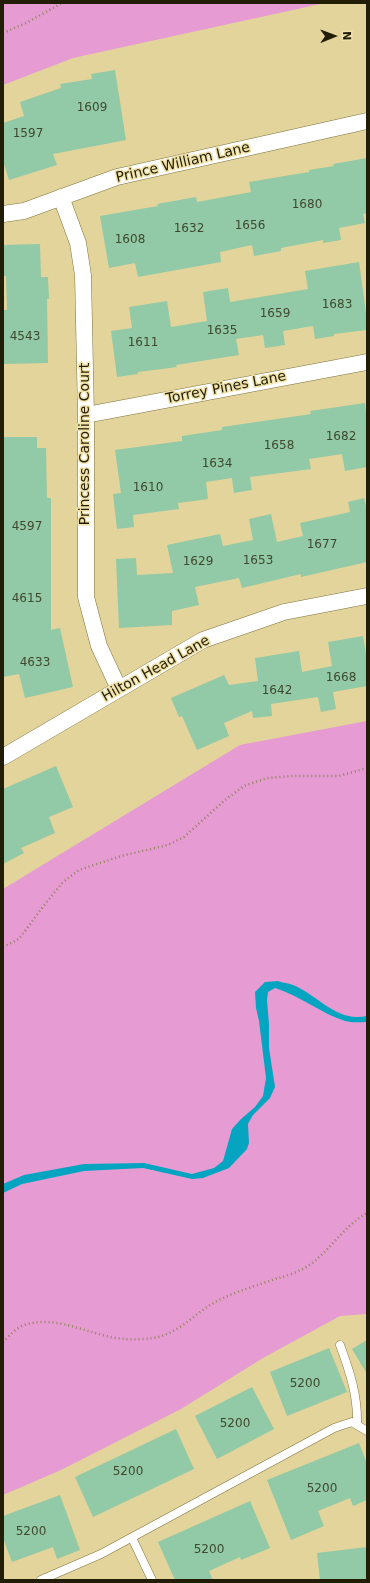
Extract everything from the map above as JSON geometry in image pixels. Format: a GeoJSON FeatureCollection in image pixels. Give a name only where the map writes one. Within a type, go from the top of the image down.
{"type":"FeatureCollection","features":[{"type":"Feature","properties":{"kind":"street","name":"Prince William Lane"},"geometry":{"type":"LineString","coordinates":[[3,214],[24,211],[117,177],[367,121]]}},
{"type":"Feature","properties":{"kind":"street","name":"Princess Caroline Court"},"geometry":{"type":"LineString","coordinates":[[61,197],[78,243],[83,275],[86,415],[86,597],[99,646],[119,689]]}},
{"type":"Feature","properties":{"kind":"street","name":"Torrey Pines Lane"},"geometry":{"type":"LineString","coordinates":[[86,415],[367,362]]}},
{"type":"Feature","properties":{"kind":"street","name":"Hilton Head Lane"},"geometry":{"type":"LineString","coordinates":[[3,757],[203,640],[284,612],[367,596]]}},
{"type":"Feature","properties":{"kind":"lane"},"geometry":{"type":"LineString","coordinates":[[340,1345],[352,1378],[358,1408],[357,1425]]}},
{"type":"Feature","properties":{"kind":"lane"},"geometry":{"type":"LineString","coordinates":[[41,1580],[101,1554],[132,1538],[334,1428],[352,1422],[367,1431]]}},
{"type":"Feature","properties":{"kind":"lane"},"geometry":{"type":"LineString","coordinates":[[132,1538],[152,1580]]}},
{"type":"Feature","properties":{"kind":"path"},"geometry":{"type":"LineString","coordinates":[[3,33],[26,23],[62,3]]}},
{"type":"Feature","properties":{"kind":"path"},"geometry":{"type":"LineString","coordinates":[[3,947],[19,939],[63,882],[79,870],[121,856],[168,845],[184,837],[225,800],[244,786],[267,778],[293,776],[339,776],[367,768]]}},
{"type":"Feature","properties":{"kind":"path"},"geometry":{"type":"LineString","coordinates":[[3,1342],[23,1325],[49,1322],[74,1326],[125,1339],[154,1338],[169,1334],[211,1305],[237,1292],[288,1275],[310,1265],[359,1217],[367,1213]]}},
{"type":"Feature","properties":{"kind":"shaded area"},"geometry":{"type":"Polygon","coordinates":[[[3,3],[325,3],[73,58],[3,85],[3,3]]]}},
{"type":"Feature","properties":{"kind":"shaded area"},"geometry":{"type":"Polygon","coordinates":[[[367,721],[367,1314],[340,1316],[263,1358],[181,1409],[61,1470],[3,1495],[3,889],[240,745],[367,721]]]}},
{"type":"Feature","properties":{"kind":"water"},"geometry":{"type":"Polygon","coordinates":[[[278,981],[291,984],[302,989],[328,1007],[346,1016],[367,1016],[367,1022],[350,1022],[336,1018],[293,995],[275,988],[268,992],[269,1048],[275,1087],[270,1098],[253,1115],[248,1124],[249,1143],[247,1149],[229,1168],[203,1178],[192,1179],[143,1168],[84,1171],[22,1184],[3,1193],[3,1184],[24,1175],[84,1164],[144,1163],[192,1174],[214,1168],[223,1161],[232,1129],[255,1107],[263,1096],[266,1078],[255,992],[265,982],[278,981]]]}},
{"type":"Feature","properties":{"kind":"building"},"geometry":{"type":"Polygon","coordinates":[[[115,70],[126,140],[53,154],[57,165],[9,180],[3,161],[3,123],[24,116],[20,102],[61,88],[60,84],[92,79],[91,74],[115,70]]]}},
{"type":"Feature","properties":{"kind":"building"},"geometry":{"type":"Polygon","coordinates":[[[367,158],[367,213],[363,214],[365,223],[339,228],[341,240],[323,243],[323,240],[281,248],[281,251],[254,256],[252,245],[220,252],[221,262],[138,277],[135,263],[109,268],[100,216],[158,206],[157,204],[196,197],[197,202],[251,192],[249,182],[309,172],[309,170],[334,166],[333,164],[367,158]]]}},
{"type":"Feature","properties":{"kind":"building"},"geometry":{"type":"Polygon","coordinates":[[[40,244],[41,277],[48,277],[48,363],[3,364],[3,310],[7,310],[6,276],[3,276],[3,245],[40,244]]]}},
{"type":"Feature","properties":{"kind":"building"},"geometry":{"type":"Polygon","coordinates":[[[359,262],[367,330],[334,334],[334,336],[315,339],[313,326],[283,331],[285,345],[265,348],[263,335],[236,339],[239,355],[176,365],[177,367],[138,372],[138,374],[117,377],[111,331],[132,328],[129,307],[167,301],[171,327],[207,321],[203,292],[228,288],[230,302],[308,289],[305,271],[359,262]]]}},
{"type":"Feature","properties":{"kind":"building"},"geometry":{"type":"Polygon","coordinates":[[[365,403],[367,420],[367,467],[345,471],[342,454],[309,459],[311,469],[250,477],[252,490],[234,493],[232,478],[206,482],[208,499],[178,503],[179,509],[133,515],[134,527],[117,529],[113,494],[121,493],[115,450],[182,441],[182,436],[222,430],[222,427],[311,414],[310,411],[365,403]]]}},
{"type":"Feature","properties":{"kind":"building"},"geometry":{"type":"Polygon","coordinates":[[[3,437],[37,437],[37,448],[46,448],[47,498],[51,498],[51,630],[60,628],[73,687],[25,698],[19,674],[3,677],[3,437]]]}},
{"type":"Feature","properties":{"kind":"building"},"geometry":{"type":"Polygon","coordinates":[[[364,498],[367,510],[367,562],[301,577],[301,574],[242,588],[239,578],[195,587],[199,605],[172,611],[172,625],[119,628],[116,559],[136,558],[137,575],[173,573],[167,545],[220,534],[223,546],[253,540],[249,519],[271,514],[277,542],[303,536],[300,523],[350,512],[348,502],[364,498]]]}},
{"type":"Feature","properties":{"kind":"building"},"geometry":{"type":"Polygon","coordinates":[[[363,636],[367,660],[367,686],[333,692],[336,709],[321,712],[318,697],[271,704],[272,716],[253,718],[252,711],[224,723],[229,736],[197,750],[182,716],[179,717],[171,698],[224,675],[229,685],[258,681],[255,658],[299,651],[302,672],[332,666],[328,642],[363,636]]]}},
{"type":"Feature","properties":{"kind":"building"},"geometry":{"type":"Polygon","coordinates":[[[56,766],[73,807],[49,817],[55,833],[21,848],[24,853],[3,864],[3,789],[56,766]]]}},
{"type":"Feature","properties":{"kind":"building"},"geometry":{"type":"Polygon","coordinates":[[[367,1340],[367,1374],[352,1349],[367,1340]]]}},
{"type":"Feature","properties":{"kind":"building"},"geometry":{"type":"Polygon","coordinates":[[[329,1348],[347,1392],[287,1416],[270,1372],[329,1348]]]}},
{"type":"Feature","properties":{"kind":"building"},"geometry":{"type":"Polygon","coordinates":[[[252,1387],[274,1429],[217,1459],[195,1416],[252,1387]]]}},
{"type":"Feature","properties":{"kind":"building"},"geometry":{"type":"Polygon","coordinates":[[[176,1429],[194,1469],[93,1517],[75,1477],[176,1429]]]}},
{"type":"Feature","properties":{"kind":"building"},"geometry":{"type":"Polygon","coordinates":[[[359,1443],[367,1464],[367,1500],[353,1506],[350,1498],[318,1511],[324,1526],[291,1540],[267,1480],[359,1443]]]}},
{"type":"Feature","properties":{"kind":"building"},"geometry":{"type":"Polygon","coordinates":[[[60,1495],[80,1550],[57,1559],[53,1547],[12,1562],[3,1538],[3,1516],[60,1495]]]}},
{"type":"Feature","properties":{"kind":"building"},"geometry":{"type":"Polygon","coordinates":[[[250,1501],[270,1548],[241,1560],[240,1557],[209,1571],[213,1580],[175,1580],[158,1542],[250,1501]]]}},
{"type":"Feature","properties":{"kind":"building"},"geometry":{"type":"Polygon","coordinates":[[[367,1547],[367,1580],[320,1580],[317,1553],[367,1547]]]}}]}
